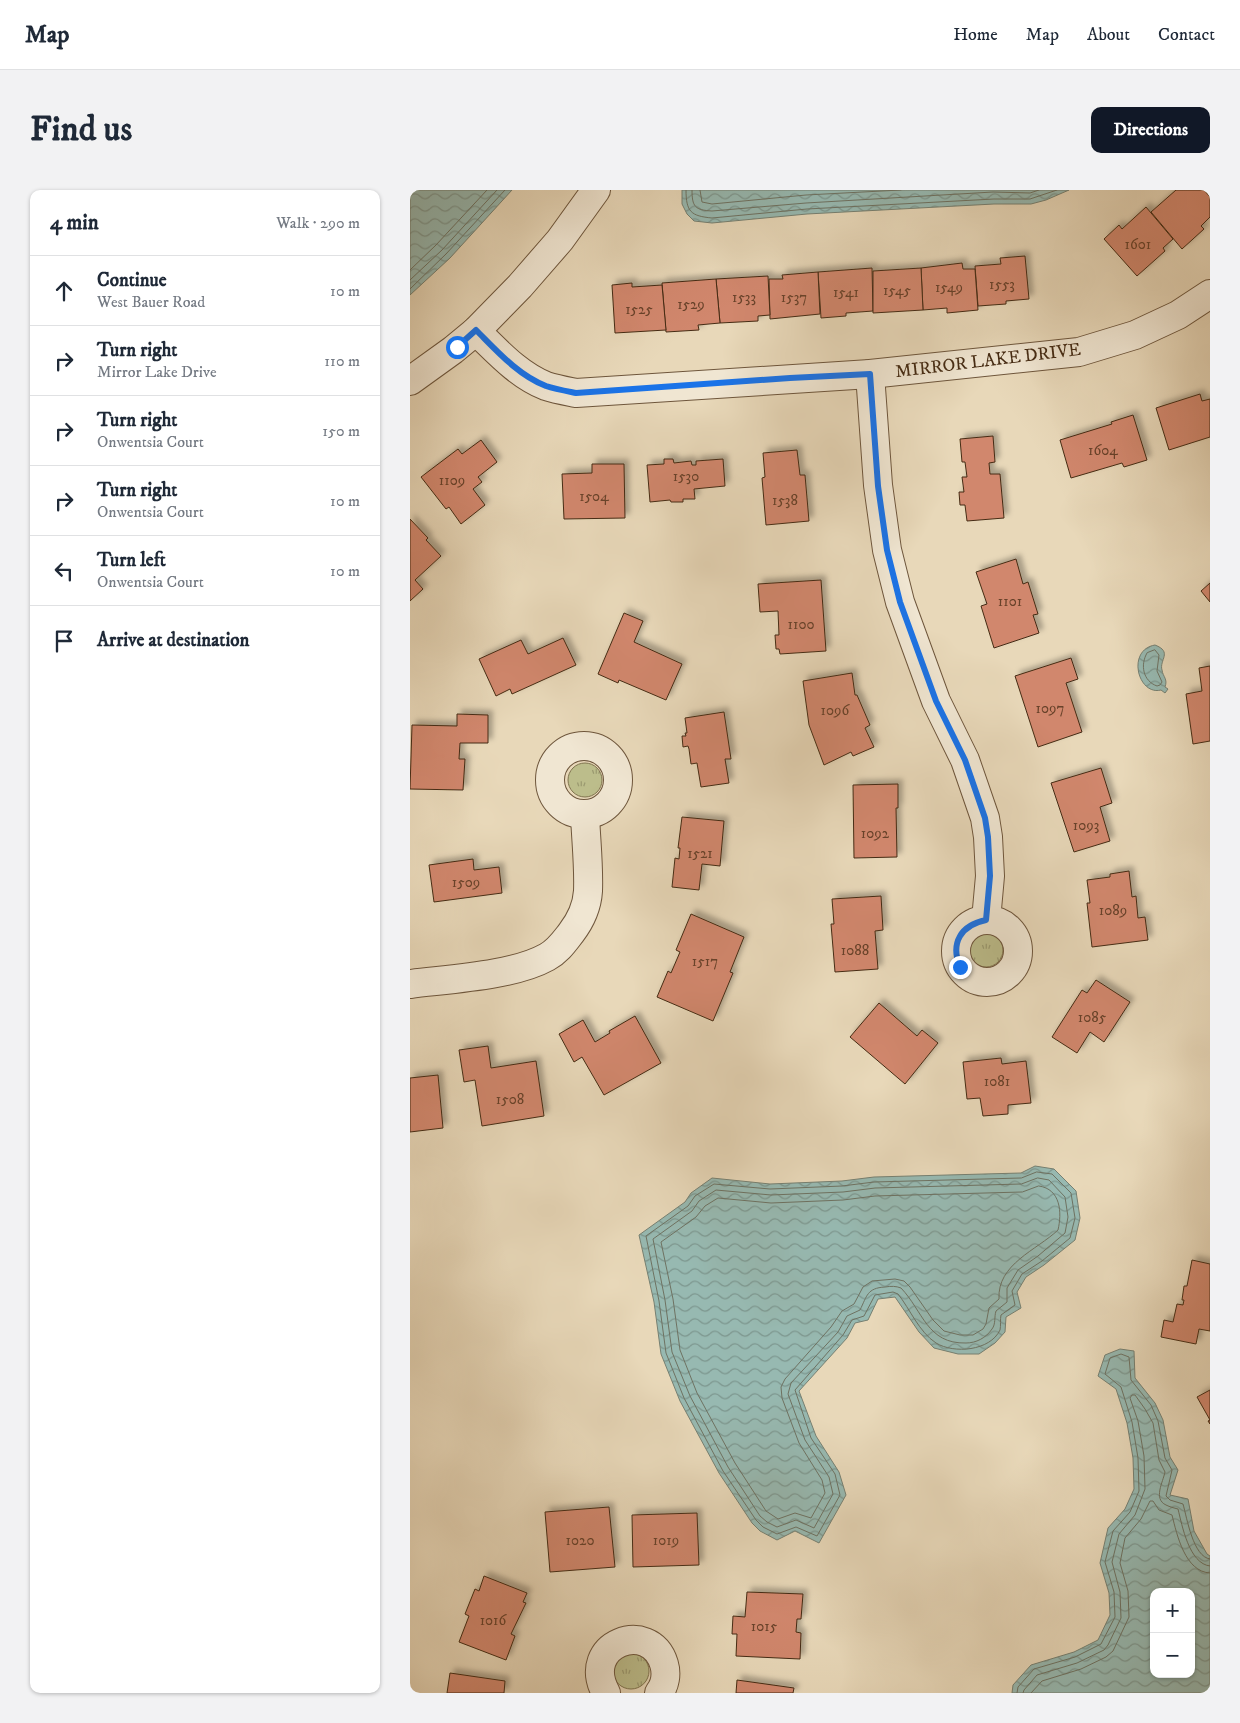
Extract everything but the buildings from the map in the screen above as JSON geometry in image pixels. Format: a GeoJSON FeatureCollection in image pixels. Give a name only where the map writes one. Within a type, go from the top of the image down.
{"type":"FeatureCollection","features":[{"type":"Feature","properties":{"kind":"street"},"geometry":{"type":"LineString","coordinates":[[410,381],[453,350],[520,286],[560,240],[596,190]]}},
{"type":"Feature","properties":{"kind":"street","name":"MIRROR LAKE DRIVE"},"geometry":{"type":"LineString","coordinates":[[476,330],[512,365],[530,378],[546,386],[576,393],[870,374],[1079,352],[1135,336],[1178,315],[1210,294]]}},
{"type":"Feature","properties":{"kind":"street"},"geometry":{"type":"LineString","coordinates":[[870,374],[878,486],[887,550],[900,602],[936,701],[965,760],[985,818],[990,876],[986,920]]}},
{"type":"Feature","properties":{"kind":"street"},"geometry":{"type":"LineString","coordinates":[[410,984],[467,977],[530,965],[549,956],[560,947],[580,921],[585,908],[588,892],[585,815]]}},
{"type":"Feature","properties":{"kind":"street"},"geometry":{"type":"LineString","coordinates":[[606,1693],[601,1684],[600,1662],[606,1652],[614,1645],[624,1640],[635,1639],[646,1642],[655,1648],[662,1657],[666,1678],[659,1693]]}},
{"type":"Feature","properties":{"kind":"green space"},"geometry":{"type":"Polygon","coordinates":[[[585,763],[597,768],[602,780],[597,792],[585,797],[573,792],[568,780],[573,768],[585,763]]]}},
{"type":"Feature","properties":{"kind":"green space"},"geometry":{"type":"Polygon","coordinates":[[[986,933],[998,938],[1003,950],[998,962],[986,967],[974,962],[969,950],[974,938],[986,933]]]}},
{"type":"Feature","properties":{"kind":"green space"},"geometry":{"type":"Polygon","coordinates":[[[631,1653],[644,1658],[649,1671],[644,1684],[631,1689],[618,1684],[613,1671],[618,1658],[631,1653]]]}},
{"type":"Feature","properties":{"kind":"water"},"geometry":{"type":"Polygon","coordinates":[[[410,190],[512,190],[450,258],[410,295],[410,190]]]}},
{"type":"Feature","properties":{"kind":"water"},"geometry":{"type":"Polygon","coordinates":[[[682,190],[1069,190],[1031,204],[994,204],[807,214],[712,223],[694,221],[687,214],[682,204],[682,190]]]}},
{"type":"Feature","properties":{"kind":"water"},"geometry":{"type":"Polygon","coordinates":[[[1155,645],[1163,650],[1164,653],[1162,666],[1166,680],[1165,687],[1168,689],[1165,693],[1146,686],[1138,672],[1140,655],[1146,649],[1155,645]]]}},
{"type":"Feature","properties":{"kind":"water"},"geometry":{"type":"Polygon","coordinates":[[[1035,1166],[1054,1169],[1076,1191],[1080,1218],[1075,1240],[1026,1277],[1017,1292],[1021,1308],[1006,1317],[1005,1332],[995,1343],[979,1354],[958,1354],[934,1348],[919,1332],[895,1297],[878,1299],[868,1320],[855,1323],[847,1338],[799,1391],[816,1436],[839,1472],[846,1495],[819,1543],[795,1531],[777,1540],[760,1531],[752,1523],[719,1473],[680,1401],[661,1354],[654,1302],[639,1235],[685,1202],[691,1193],[712,1178],[770,1184],[842,1181],[874,1177],[1021,1173],[1035,1166]]]}},
{"type":"Feature","properties":{"kind":"water"},"geometry":{"type":"Polygon","coordinates":[[[1120,1349],[1134,1351],[1135,1378],[1155,1403],[1163,1420],[1170,1457],[1178,1470],[1170,1495],[1188,1499],[1194,1531],[1210,1556],[1210,1693],[1012,1693],[1013,1685],[1031,1665],[1074,1652],[1098,1640],[1110,1615],[1109,1593],[1100,1563],[1108,1528],[1125,1509],[1134,1489],[1133,1458],[1127,1423],[1116,1389],[1098,1376],[1105,1355],[1120,1349]]]}},
{"type":"Feature","properties":{"kind":"route"},"geometry":{"type":"LineString","coordinates":[[457,347],[476,330],[512,365],[530,378],[546,386],[576,393],[870,374],[878,486],[887,550],[900,602],[936,701],[965,760],[977,792],[985,818],[988,837],[990,876],[986,920],[966,927],[960,936],[956,946],[956,957],[960,967]]}}]}
